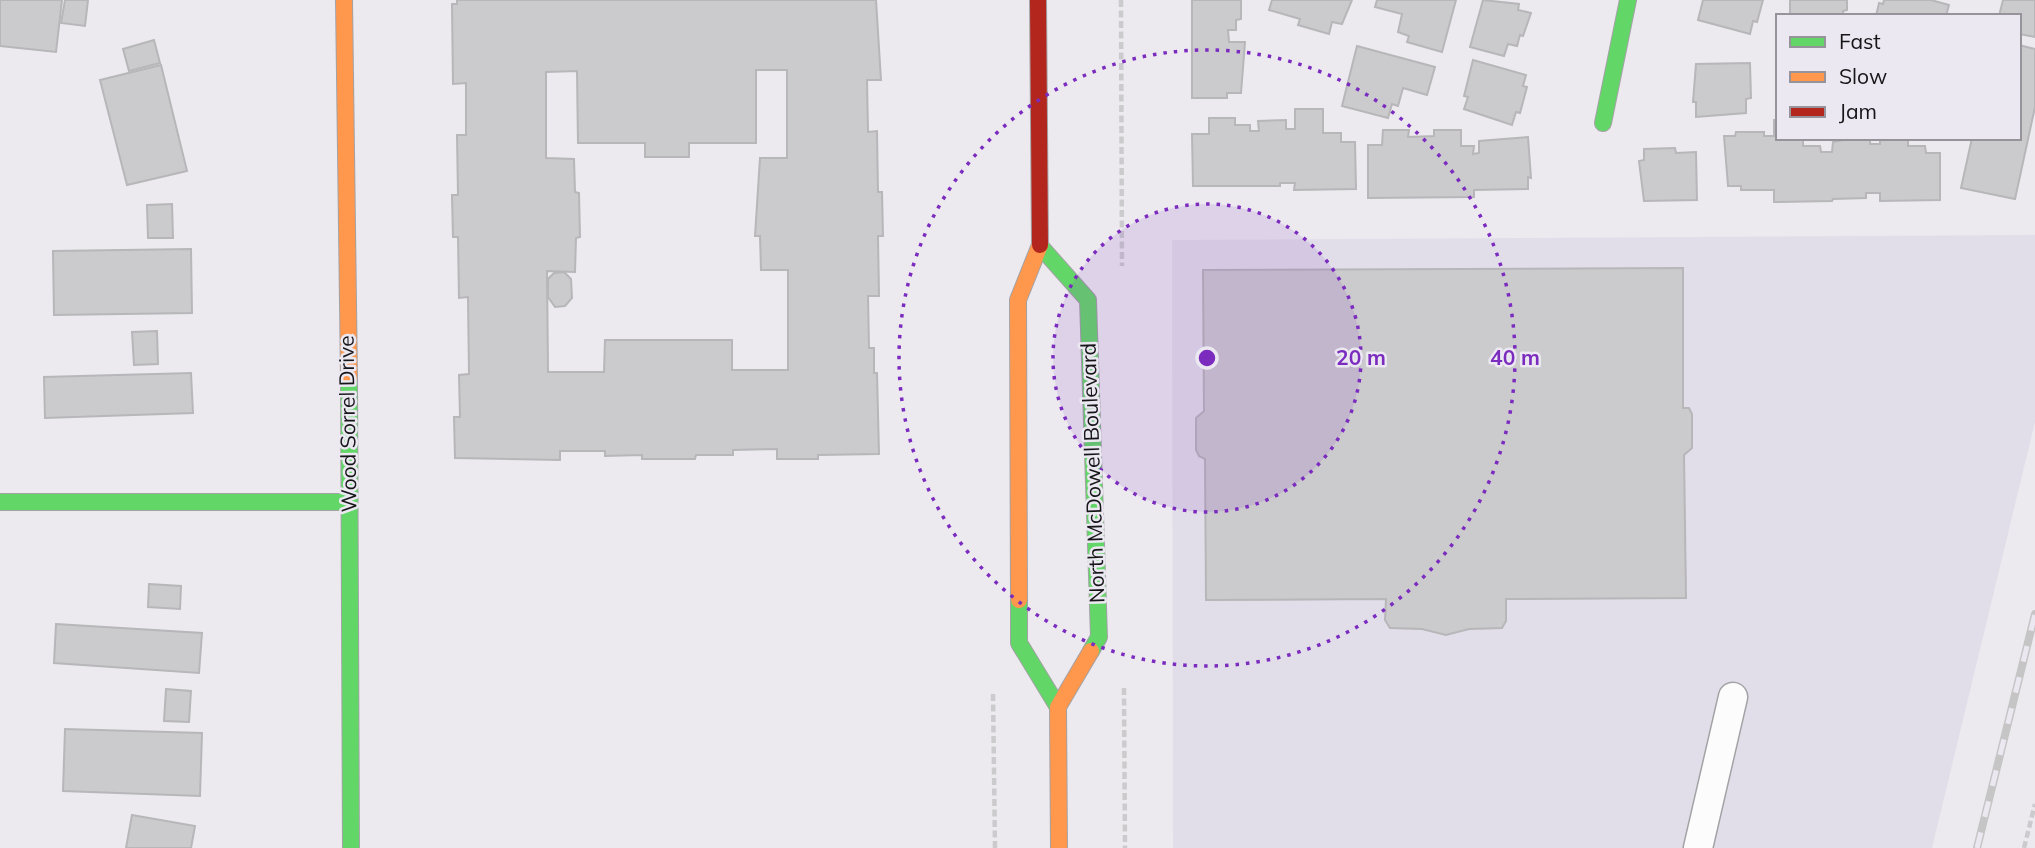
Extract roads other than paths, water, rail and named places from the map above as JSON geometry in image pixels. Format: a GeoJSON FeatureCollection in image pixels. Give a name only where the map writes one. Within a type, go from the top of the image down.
{"type":"FeatureCollection","features":[{"type":"Feature","properties":{"kind":"main road","name":"Wood Sorrel Drive"},"geometry":{"type":"LineString","coordinates":[[344,0],[349,502],[353,622],[351,848]]}},
{"type":"Feature","properties":{"kind":"main road"},"geometry":{"type":"LineString","coordinates":[[1038,0],[1040,246],[1018,300],[1019,643],[1058,707],[1059,848]]}},
{"type":"Feature","properties":{"kind":"main road"},"geometry":{"type":"LineString","coordinates":[[1604,123],[1628,0]]}},
{"type":"Feature","properties":{"kind":"main road","name":"North McDowell Boulevard"},"geometry":{"type":"LineString","coordinates":[[1040,246],[1088,300],[1099,638],[1058,707]]}},
{"type":"Feature","properties":{"kind":"main road"},"geometry":{"type":"LineString","coordinates":[[0,502],[349,502]]}},
{"type":"Feature","properties":{"kind":"lane"},"geometry":{"type":"LineString","coordinates":[[1698,848],[1733,697]]}},
{"type":"Feature","properties":{"kind":"railway"},"geometry":{"type":"LineString","coordinates":[[1977,848],[2035,614]]}}]}
